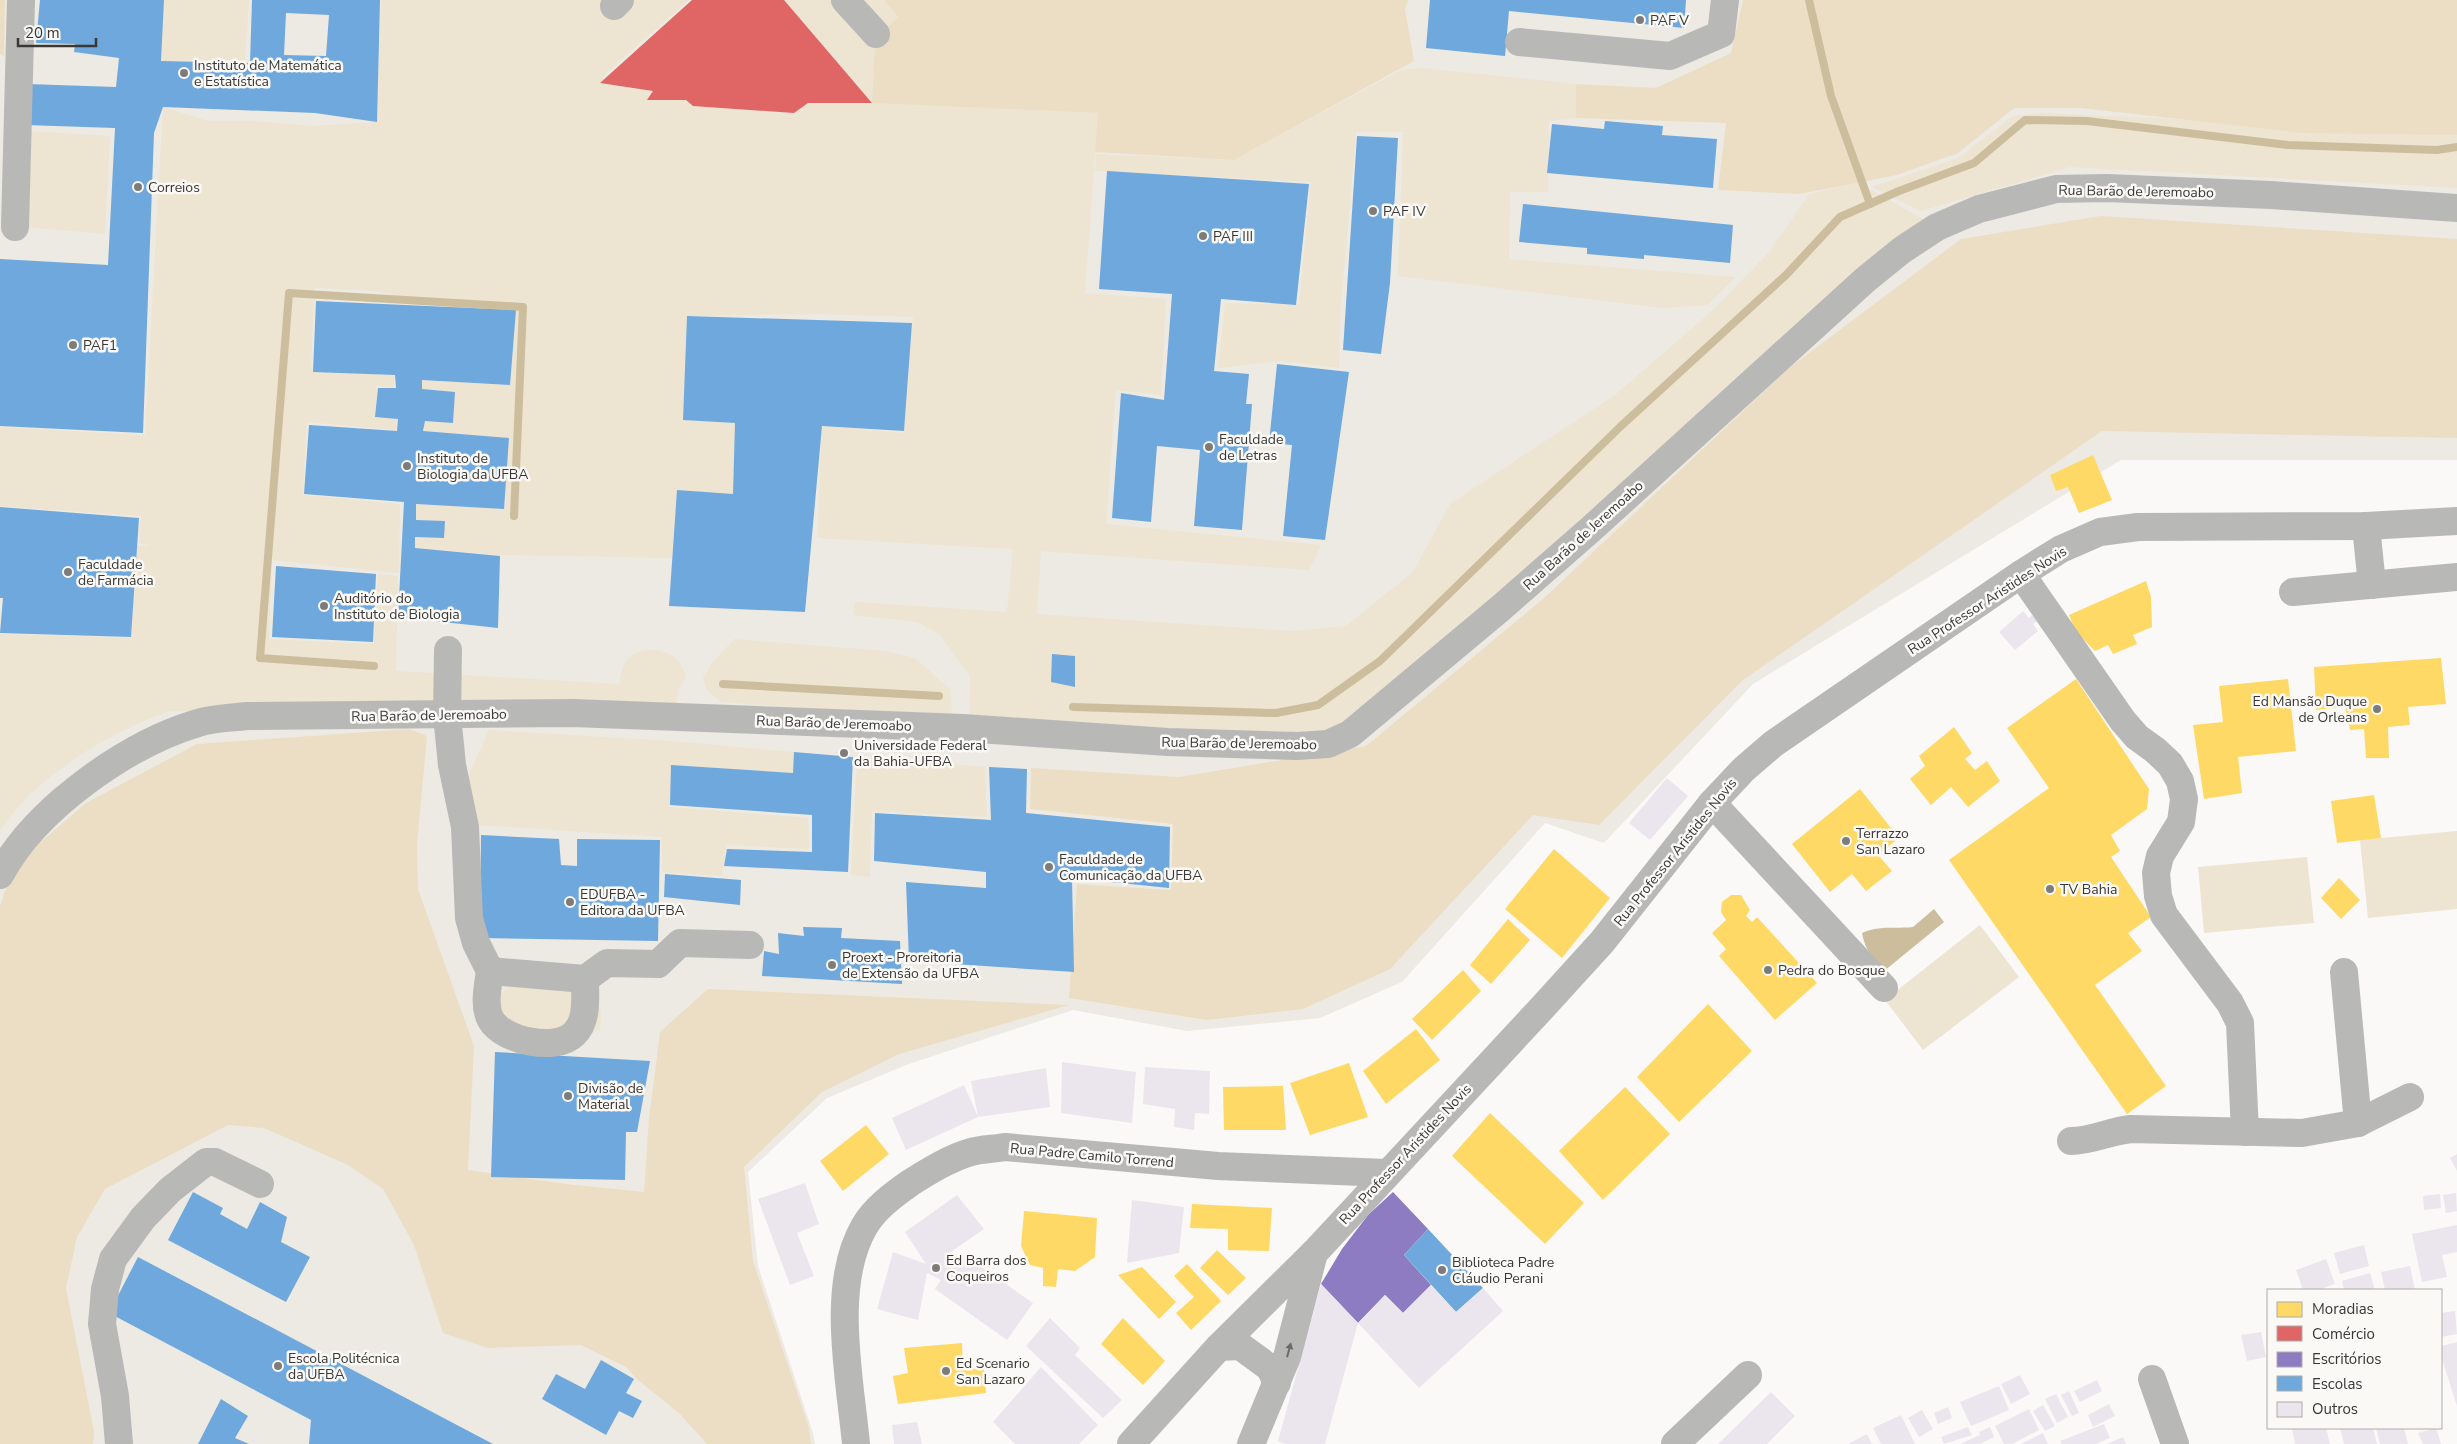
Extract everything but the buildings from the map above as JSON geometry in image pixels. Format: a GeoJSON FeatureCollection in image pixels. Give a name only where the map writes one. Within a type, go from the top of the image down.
{"type":"FeatureCollection","features":[{"type":"Feature","properties":{"kind":"street"},"geometry":{"type":"LineString","coordinates":[[15,227],[21,0]]}},
{"type":"Feature","properties":{"kind":"street"},"geometry":{"type":"LineString","coordinates":[[845,0],[876,34]]}},
{"type":"Feature","properties":{"kind":"street"},"geometry":{"type":"LineString","coordinates":[[1519,42],[1670,56],[1721,34],[1725,0]]}},
{"type":"Feature","properties":{"kind":"street","name":"Rua Barão de Jeremoabo"},"geometry":{"type":"LineString","coordinates":[[0,875],[10,856],[42,818],[83,785],[162,735],[200,722],[247,716],[573,713],[963,728],[1168,742],[1297,746],[1328,744],[1350,734],[1494,614],[1591,529],[1839,302],[1902,250],[1937,227],[1979,209],[2056,188],[2107,188],[2271,195],[2457,208]]}},
{"type":"Feature","properties":{"kind":"street","name":"Rua Professor Aristides Novis"},"geometry":{"type":"LineString","coordinates":[[1131,1444],[1219,1347],[1315,1252],[1386,1173],[1602,942],[1712,803],[1773,744],[2021,574],[2061,549],[2100,532],[2138,527],[2366,526],[2457,521]]}},
{"type":"Feature","properties":{"kind":"street"},"geometry":{"type":"LineString","coordinates":[[2366,526],[2372,585]]}},
{"type":"Feature","properties":{"kind":"street"},"geometry":{"type":"LineString","coordinates":[[2021,574],[2123,721],[2137,737],[2170,764],[2180,781],[2184,799],[2181,822],[2160,856],[2156,873],[2158,896],[2164,915],[2230,1003],[2240,1023],[2245,1132]]}},
{"type":"Feature","properties":{"kind":"street"},"geometry":{"type":"LineString","coordinates":[[2293,592],[2457,577]]}},
{"type":"Feature","properties":{"kind":"street"},"geometry":{"type":"LineString","coordinates":[[448,650],[447,715],[452,764],[465,827],[469,918],[476,944],[490,971],[487,1004],[490,1019],[500,1031],[517,1040],[565,1041],[575,1034],[583,1014],[585,979]]}},
{"type":"Feature","properties":{"kind":"street"},"geometry":{"type":"LineString","coordinates":[[1712,803],[1884,988]]}},
{"type":"Feature","properties":{"kind":"street"},"geometry":{"type":"LineString","coordinates":[[490,971],[585,979],[607,963],[658,964],[680,943],[750,945]]}},
{"type":"Feature","properties":{"kind":"street"},"geometry":{"type":"LineString","coordinates":[[2344,972],[2358,1123]]}},
{"type":"Feature","properties":{"kind":"street"},"geometry":{"type":"LineString","coordinates":[[2071,1141],[2086,1141],[2114,1130],[2131,1129],[2302,1132],[2358,1123],[2410,1097]]}},
{"type":"Feature","properties":{"kind":"street","name":"Rua Padre Camilo Torrend"},"geometry":{"type":"LineString","coordinates":[[856,1444],[846,1342],[846,1302],[850,1260],[864,1226],[890,1197],[931,1170],[971,1152],[1005,1147],[1218,1166],[1386,1173]]}},
{"type":"Feature","properties":{"kind":"street"},"geometry":{"type":"LineString","coordinates":[[119,1444],[115,1396],[102,1324],[105,1289],[113,1259],[143,1218],[170,1190],[206,1162],[215,1162],[260,1184]]}},
{"type":"Feature","properties":{"kind":"street"},"geometry":{"type":"LineString","coordinates":[[1251,1444],[1287,1357],[1315,1252]]}},
{"type":"Feature","properties":{"kind":"street"},"geometry":{"type":"LineString","coordinates":[[1219,1347],[1240,1346],[1270,1368],[1277,1383]]}},
{"type":"Feature","properties":{"kind":"street"},"geometry":{"type":"LineString","coordinates":[[1675,1444],[1748,1375]]}},
{"type":"Feature","properties":{"kind":"street"},"geometry":{"type":"LineString","coordinates":[[2152,1380],[2175,1444]]}},
{"type":"Feature","properties":{"kind":"shaded area","name":"Universidade Federal da Bahia-UFBA"},"geometry":{"type":"Polygon","coordinates":[[[0,0],[2457,0],[2457,460],[2121,460],[1753,684],[1604,843],[1545,823],[1402,982],[1320,1018],[1187,1031],[1073,1010],[906,1065],[827,1098],[748,1172],[758,1266],[815,1444],[0,1444],[0,0]]]}},
{"type":"Feature","properties":{"kind":"shaded area"},"geometry":{"type":"Polygon","coordinates":[[[0,0],[5,0],[4,56],[0,54],[0,0]]]}},
{"type":"Feature","properties":{"kind":"shaded area"},"geometry":{"type":"Polygon","coordinates":[[[164,0],[249,0],[245,60],[161,61],[164,0]]]}},
{"type":"Feature","properties":{"kind":"shaded area"},"geometry":{"type":"Polygon","coordinates":[[[381,0],[689,0],[606,73],[601,83],[653,91],[647,100],[686,100],[693,106],[794,113],[808,103],[872,103],[784,0],[884,0],[898,17],[875,41],[873,103],[1098,113],[1085,293],[1166,299],[1161,395],[1116,390],[1106,524],[1321,545],[1309,570],[1041,551],[1037,614],[1292,631],[1346,626],[1413,572],[1450,504],[1615,395],[1713,310],[1770,251],[1809,194],[1857,182],[1937,227],[1350,734],[969,723],[970,677],[940,635],[917,622],[853,615],[855,602],[1007,612],[1013,549],[817,538],[822,426],[904,433],[913,317],[816,314],[687,316],[683,420],[735,423],[733,494],[677,490],[672,558],[501,555],[415,548],[415,537],[444,538],[444,522],[416,520],[416,504],[504,509],[509,438],[423,431],[425,421],[453,422],[455,392],[422,389],[422,380],[510,385],[516,311],[462,308],[376,291],[314,288],[311,369],[394,376],[394,388],[377,386],[375,417],[397,419],[396,430],[307,422],[303,495],[400,504],[399,573],[272,560],[269,639],[374,644],[378,574],[398,576],[396,671],[619,684],[623,667],[628,658],[642,651],[658,651],[666,653],[679,662],[686,677],[678,689],[675,718],[171,711],[132,726],[76,758],[27,797],[0,830],[0,634],[135,638],[131,637],[137,546],[151,546],[139,543],[141,516],[0,506],[0,427],[145,435],[163,107],[208,121],[253,121],[313,126],[377,122],[381,0]]]}},
{"type":"Feature","properties":{"kind":"shaded area"},"geometry":{"type":"Polygon","coordinates":[[[884,0],[1408,0],[1405,10],[1414,61],[1234,160],[1095,152],[1098,113],[872,103],[875,41],[898,17],[884,0]]]}},
{"type":"Feature","properties":{"kind":"shaded area"},"geometry":{"type":"Polygon","coordinates":[[[1743,0],[2457,0],[2457,135],[2303,133],[2081,108],[2014,108],[1958,153],[1897,175],[1799,194],[1718,190],[1726,123],[1576,118],[1576,84],[1656,88],[1731,53],[1743,0]]]}},
{"type":"Feature","properties":{"kind":"shaded area"},"geometry":{"type":"Polygon","coordinates":[[[1423,68],[1576,84],[1576,118],[1549,121],[1548,192],[1510,192],[1509,259],[1736,277],[1707,305],[1663,308],[1398,276],[1403,132],[1356,132],[1340,317],[1339,368],[1281,361],[1218,368],[1225,303],[1299,305],[1311,182],[1095,171],[1096,154],[1234,160],[1401,70],[1423,68]]]}},
{"type":"Feature","properties":{"kind":"shaded area"},"geometry":{"type":"Polygon","coordinates":[[[2040,113],[2457,132],[2457,188],[2070,167],[1921,211],[1872,187],[1958,158],[2013,116],[2040,113]]]}},
{"type":"Feature","properties":{"kind":"shaded area"},"geometry":{"type":"Polygon","coordinates":[[[29,131],[110,136],[105,234],[24,227],[29,131]]]}},
{"type":"Feature","properties":{"kind":"shaded area"},"geometry":{"type":"Polygon","coordinates":[[[2101,216],[2457,239],[2457,438],[2102,431],[1743,680],[1599,825],[1533,815],[1390,969],[1303,1009],[1207,1020],[1069,998],[1077,884],[1171,890],[1173,824],[1030,809],[1031,768],[1179,777],[1366,746],[1544,598],[1789,368],[1961,239],[2101,216]]]}},
{"type":"Feature","properties":{"kind":"shaded area"},"geometry":{"type":"Polygon","coordinates":[[[734,639],[885,651],[915,658],[951,690],[952,719],[721,702],[706,689],[703,678],[713,662],[734,639]]]}},
{"type":"Feature","properties":{"kind":"shaded area"},"geometry":{"type":"Polygon","coordinates":[[[409,729],[427,736],[417,844],[418,889],[474,1046],[468,1170],[566,1184],[644,1192],[649,1119],[660,1032],[708,989],[1069,1005],[899,1054],[822,1092],[744,1167],[753,1261],[809,1428],[811,1444],[707,1444],[680,1414],[638,1380],[626,1367],[581,1345],[488,1348],[443,1333],[414,1245],[383,1189],[348,1165],[264,1128],[228,1125],[105,1189],[77,1237],[66,1288],[94,1432],[93,1444],[0,1444],[0,906],[14,865],[86,803],[197,744],[409,729]]]}},
{"type":"Feature","properties":{"kind":"shaded area"},"geometry":{"type":"Polygon","coordinates":[[[489,730],[671,741],[794,752],[793,773],[671,765],[670,807],[808,818],[809,849],[726,845],[722,876],[662,872],[662,837],[478,825],[467,779],[489,730]]]}},
{"type":"Feature","properties":{"kind":"shaded area"},"geometry":{"type":"Polygon","coordinates":[[[857,756],[985,767],[987,817],[872,811],[870,877],[851,875],[857,756]]]}},
{"type":"Feature","properties":{"kind":"shaded area"},"geometry":{"type":"Polygon","coordinates":[[[2457,831],[2457,909],[2368,918],[2360,840],[2457,831]]]}},
{"type":"Feature","properties":{"kind":"shaded area"},"geometry":{"type":"Polygon","coordinates":[[[2307,857],[2314,923],[2204,933],[2198,867],[2307,857]]]}},
{"type":"Feature","properties":{"kind":"shaded area"},"geometry":{"type":"Polygon","coordinates":[[[1934,909],[1944,922],[1884,971],[1870,954],[1862,933],[1881,928],[1913,927],[1934,909]]]}},
{"type":"Feature","properties":{"kind":"shaded area"},"geometry":{"type":"Polygon","coordinates":[[[1980,925],[2019,977],[1923,1050],[1885,1000],[1980,925]]]}},
{"type":"Feature","properties":{"kind":"shaded area"},"geometry":{"type":"Polygon","coordinates":[[[511,986],[568,990],[588,995],[598,1003],[601,1014],[600,1029],[576,1041],[515,1036],[495,998],[511,986]]]}},
{"type":"Feature","properties":{"kind":"waterway"},"geometry":{"type":"LineString","coordinates":[[1809,0],[1831,96],[1870,204]]}},
{"type":"Feature","properties":{"kind":"waterway"},"geometry":{"type":"LineString","coordinates":[[1073,707],[1276,713],[1318,705],[1380,661],[1621,426],[1786,275],[1840,217],[1899,191],[1974,163],[2025,120],[2087,121],[2288,145],[2437,150],[2457,147]]}},
{"type":"Feature","properties":{"kind":"waterway"},"geometry":{"type":"LineString","coordinates":[[374,666],[260,658],[289,293],[523,307],[514,516]]}},
{"type":"Feature","properties":{"kind":"waterway"},"geometry":{"type":"LineString","coordinates":[[723,684],[939,696]]}},
{"type":"Feature","properties":{"kind":"place","name":"PAF V"},"geometry":{"type":"Point","coordinates":[1640,20]}},
{"type":"Feature","properties":{"kind":"place","name":"Instituto de Matemática e Estatística"},"geometry":{"type":"Point","coordinates":[184,73]}},
{"type":"Feature","properties":{"kind":"place","name":"Correios"},"geometry":{"type":"Point","coordinates":[138,187]}},
{"type":"Feature","properties":{"kind":"place","name":"PAF IV"},"geometry":{"type":"Point","coordinates":[1373,211]}},
{"type":"Feature","properties":{"kind":"place","name":"PAF III"},"geometry":{"type":"Point","coordinates":[1203,236]}},
{"type":"Feature","properties":{"kind":"place","name":"PAF1"},"geometry":{"type":"Point","coordinates":[73,345]}},
{"type":"Feature","properties":{"kind":"place","name":"Faculdade de Letras"},"geometry":{"type":"Point","coordinates":[1209,447]}},
{"type":"Feature","properties":{"kind":"place","name":"Instituto de Biologia da UFBA"},"geometry":{"type":"Point","coordinates":[407,466]}},
{"type":"Feature","properties":{"kind":"place","name":"Faculdade de Farmácia"},"geometry":{"type":"Point","coordinates":[68,572]}},
{"type":"Feature","properties":{"kind":"place","name":"Auditório do Instituto de Biologia"},"geometry":{"type":"Point","coordinates":[324,606]}},
{"type":"Feature","properties":{"kind":"place","name":"Ed Mansão Duque de Orleans"},"geometry":{"type":"Point","coordinates":[2377,709]}},
{"type":"Feature","properties":{"kind":"place","name":"Universidade Federal da Bahia-UFBA"},"geometry":{"type":"Point","coordinates":[844,753]}},
{"type":"Feature","properties":{"kind":"place","name":"Terrazzo San Lazaro"},"geometry":{"type":"Point","coordinates":[1846,841]}},
{"type":"Feature","properties":{"kind":"place","name":"Faculdade de Comunicação da UFBA"},"geometry":{"type":"Point","coordinates":[1049,867]}},
{"type":"Feature","properties":{"kind":"place","name":"TV Bahia"},"geometry":{"type":"Point","coordinates":[2050,889]}},
{"type":"Feature","properties":{"kind":"place","name":"EDUFBA - Editora da UFBA"},"geometry":{"type":"Point","coordinates":[570,902]}},
{"type":"Feature","properties":{"kind":"place","name":"Proext - Proreitoria de Extensão da UFBA"},"geometry":{"type":"Point","coordinates":[832,965]}},
{"type":"Feature","properties":{"kind":"place","name":"Pedra do Bosque"},"geometry":{"type":"Point","coordinates":[1768,970]}},
{"type":"Feature","properties":{"kind":"place","name":"Divisão de Material"},"geometry":{"type":"Point","coordinates":[568,1096]}},
{"type":"Feature","properties":{"kind":"place","name":"Ed Barra dos Coqueiros"},"geometry":{"type":"Point","coordinates":[936,1268]}},
{"type":"Feature","properties":{"kind":"place","name":"Biblioteca Padre Cláudio Perani"},"geometry":{"type":"Point","coordinates":[1442,1270]}},
{"type":"Feature","properties":{"kind":"place","name":"Escola Politécnica da UFBA"},"geometry":{"type":"Point","coordinates":[278,1366]}},
{"type":"Feature","properties":{"kind":"place","name":"Ed Scenario San Lazaro"},"geometry":{"type":"Point","coordinates":[946,1371]}}]}
